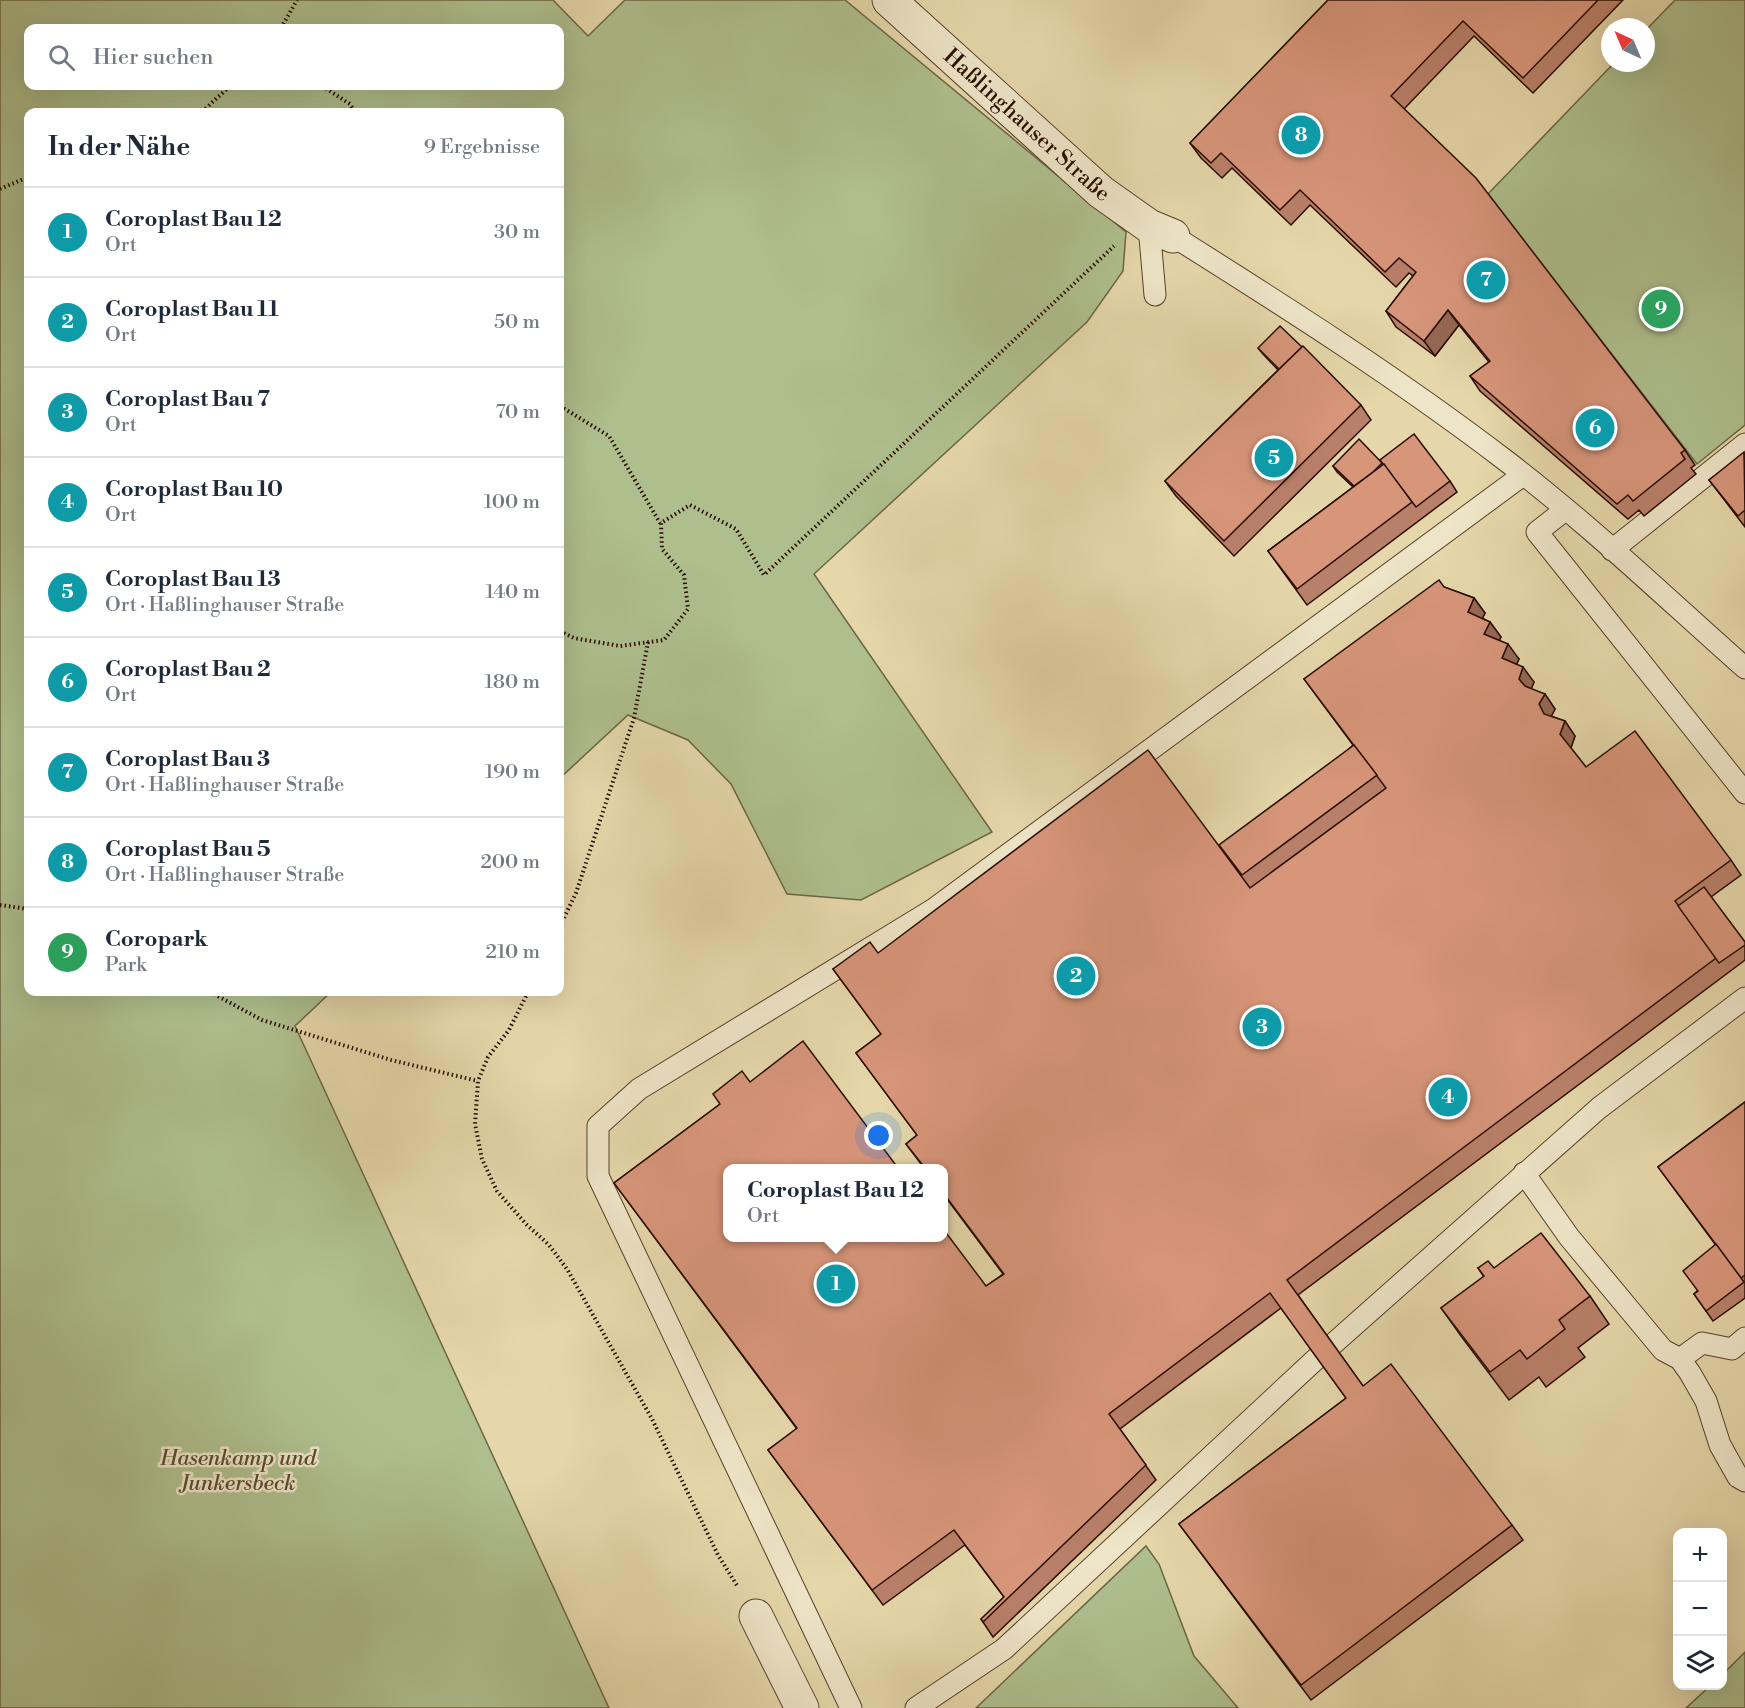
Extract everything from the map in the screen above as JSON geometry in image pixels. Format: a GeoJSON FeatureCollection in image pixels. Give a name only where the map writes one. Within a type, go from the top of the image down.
{"type":"FeatureCollection","features":[{"type":"Feature","properties":{"kind":"street","name":"Haßlinghauser Straße"},"geometry":{"type":"LineString","coordinates":[[889,0],[1101,192],[1154,228]]}},
{"type":"Feature","properties":{"kind":"street"},"geometry":{"type":"LineString","coordinates":[[756,1616],[802,1708]]}},
{"type":"Feature","properties":{"kind":"lane"},"geometry":{"type":"LineString","coordinates":[[1154,228],[1155,295]]}},
{"type":"Feature","properties":{"kind":"lane"},"geometry":{"type":"LineString","coordinates":[[1154,228],[1328,334],[1523,475],[1745,668]]}},
{"type":"Feature","properties":{"kind":"lane"},"geometry":{"type":"LineString","coordinates":[[1612,550],[1745,444]]}},
{"type":"Feature","properties":{"kind":"lane"},"geometry":{"type":"LineString","coordinates":[[851,1708],[598,1176],[598,1126],[639,1089],[934,909],[1523,475]]}},
{"type":"Feature","properties":{"kind":"lane"},"geometry":{"type":"LineString","coordinates":[[1565,510],[1537,532],[1745,793]]}},
{"type":"Feature","properties":{"kind":"lane"},"geometry":{"type":"LineString","coordinates":[[916,1708],[1004,1649],[1325,1351],[1524,1173],[1599,1108],[1745,999]]}},
{"type":"Feature","properties":{"kind":"lane"},"geometry":{"type":"LineString","coordinates":[[1524,1173],[1569,1237],[1662,1350],[1680,1359],[1706,1401],[1720,1445],[1738,1477],[1745,1480]]}},
{"type":"Feature","properties":{"kind":"lane"},"geometry":{"type":"LineString","coordinates":[[1680,1359],[1702,1343],[1731,1348],[1745,1338]]}},
{"type":"Feature","properties":{"kind":"path"},"geometry":{"type":"LineString","coordinates":[[283,24],[297,0]]}},
{"type":"Feature","properties":{"kind":"path"},"geometry":{"type":"LineString","coordinates":[[206,108],[226,90]]}},
{"type":"Feature","properties":{"kind":"path"},"geometry":{"type":"LineString","coordinates":[[328,90],[352,108]]}},
{"type":"Feature","properties":{"kind":"path"},"geometry":{"type":"LineString","coordinates":[[0,189],[24,179]]}},
{"type":"Feature","properties":{"kind":"path"},"geometry":{"type":"LineString","coordinates":[[661,523],[690,505],[736,530],[764,575],[1154,228]]}},
{"type":"Feature","properties":{"kind":"path"},"geometry":{"type":"LineString","coordinates":[[564,408],[609,436],[661,523],[662,549],[684,575],[688,609],[664,640],[620,646],[574,638],[564,633]]}},
{"type":"Feature","properties":{"kind":"path"},"geometry":{"type":"LineString","coordinates":[[564,918],[576,893],[634,718],[648,642]]}},
{"type":"Feature","properties":{"kind":"path"},"geometry":{"type":"LineString","coordinates":[[0,905],[24,908]]}},
{"type":"Feature","properties":{"kind":"path"},"geometry":{"type":"LineString","coordinates":[[217,996],[262,1020],[392,1060],[478,1081]]}},
{"type":"Feature","properties":{"kind":"path"},"geometry":{"type":"LineString","coordinates":[[526,996],[509,1030],[488,1057],[478,1081],[475,1124],[482,1160],[497,1191],[526,1224],[549,1245],[567,1269],[652,1419],[718,1555],[756,1616]]}},
{"type":"Feature","properties":{"kind":"green space","name":"Hasenkamp und Junkersbeck"},"geometry":{"type":"Polygon","coordinates":[[[0,0],[553,0],[588,36],[625,0],[845,0],[1126,232],[1123,271],[1087,322],[814,574],[992,832],[861,900],[787,894],[731,784],[688,740],[628,715],[564,774],[564,108],[24,108],[24,996],[327,996],[295,1026],[609,1708],[0,1708],[0,0]]]}},
{"type":"Feature","properties":{"kind":"green space"},"geometry":{"type":"Polygon","coordinates":[[[1675,0],[1745,0],[1745,425],[1697,464],[1488,194],[1605,72],[1655,72],[1655,21],[1675,0]]]}},
{"type":"Feature","properties":{"kind":"green space"},"geometry":{"type":"Polygon","coordinates":[[[1146,1546],[1159,1564],[1194,1656],[1238,1708],[976,1708],[1146,1546]]]}},
{"type":"Feature","properties":{"kind":"green space"},"geometry":{"type":"Polygon","coordinates":[[[1745,1652],[1745,1708],[1686,1708],[1706,1690],[1727,1690],[1727,1670],[1745,1652]]]}},
{"type":"Feature","properties":{"kind":"building"},"geometry":{"type":"Polygon","coordinates":[[[1328,0],[1598,0],[1523,78],[1463,21],[1391,96],[1476,178],[1685,450],[1681,453],[1685,459],[1633,501],[1628,495],[1617,504],[1470,376],[1490,361],[1448,310],[1424,341],[1386,311],[1416,272],[1399,258],[1385,272],[1300,190],[1280,210],[1221,153],[1211,163],[1190,143],[1328,0]]]}},
{"type":"Feature","properties":{"kind":"building"},"geometry":{"type":"Polygon","coordinates":[[[1280,326],[1302,347],[1279,369],[1258,348],[1280,326]]]}},
{"type":"Feature","properties":{"kind":"building"},"geometry":{"type":"Polygon","coordinates":[[[1303,346],[1361,405],[1224,541],[1165,481],[1303,346]]]}},
{"type":"Feature","properties":{"kind":"building"},"geometry":{"type":"Polygon","coordinates":[[[1414,434],[1450,481],[1416,507],[1380,460],[1414,434]]]}},
{"type":"Feature","properties":{"kind":"building"},"geometry":{"type":"Polygon","coordinates":[[[1359,439],[1382,463],[1354,486],[1333,466],[1359,439]]]}},
{"type":"Feature","properties":{"kind":"building"},"geometry":{"type":"Polygon","coordinates":[[[1744,452],[1745,510],[1738,516],[1709,480],[1744,452]]]}},
{"type":"Feature","properties":{"kind":"building"},"geometry":{"type":"Polygon","coordinates":[[[1384,464],[1412,502],[1297,589],[1268,551],[1384,464]]]}},
{"type":"Feature","properties":{"kind":"building"},"geometry":{"type":"Polygon","coordinates":[[[1439,580],[1444,587],[1474,598],[1468,612],[1490,622],[1484,634],[1508,644],[1502,658],[1523,667],[1519,679],[1525,686],[1545,694],[1539,704],[1544,714],[1565,721],[1560,734],[1586,767],[1635,731],[1731,860],[1675,901],[1716,958],[1287,1280],[1363,1386],[1391,1364],[1512,1525],[1301,1685],[1179,1524],[1346,1398],[1270,1293],[1109,1414],[1146,1465],[983,1622],[981,1619],[1004,1597],[954,1530],[872,1590],[768,1450],[797,1428],[614,1183],[720,1104],[713,1094],[742,1071],[750,1082],[803,1041],[895,1164],[723,1164],[723,1242],[948,1242],[948,1235],[986,1286],[1004,1274],[948,1199],[948,1164],[922,1164],[906,1144],[917,1135],[856,1053],[881,1034],[833,969],[870,942],[878,953],[1148,750],[1250,888],[1386,788],[1304,679],[1439,580]]]}},
{"type":"Feature","properties":{"kind":"building"},"geometry":{"type":"Polygon","coordinates":[[[1354,745],[1377,775],[1242,875],[1219,845],[1354,745]]]}},
{"type":"Feature","properties":{"kind":"building"},"geometry":{"type":"Polygon","coordinates":[[[1704,887],[1745,942],[1745,945],[1719,963],[1678,906],[1704,887]]]}},
{"type":"Feature","properties":{"kind":"building"},"geometry":{"type":"Polygon","coordinates":[[[1745,1102],[1745,1275],[1741,1278],[1658,1167],[1745,1102]]]}},
{"type":"Feature","properties":{"kind":"building"},"geometry":{"type":"Polygon","coordinates":[[[1541,1233],[1590,1296],[1559,1320],[1565,1329],[1527,1359],[1520,1350],[1490,1372],[1441,1308],[1484,1276],[1478,1268],[1488,1261],[1494,1268],[1541,1233]]]}},
{"type":"Feature","properties":{"kind":"building"},"geometry":{"type":"Polygon","coordinates":[[[1716,1244],[1744,1282],[1706,1311],[1694,1294],[1698,1291],[1683,1271],[1716,1244]]]}},
{"type":"Feature","properties":{"kind":"place","name":"Coroplast Bau 5"},"geometry":{"type":"Point","coordinates":[1301,135]}},
{"type":"Feature","properties":{"kind":"place","name":"Coroplast Bau 3"},"geometry":{"type":"Point","coordinates":[1486,280]}},
{"type":"Feature","properties":{"kind":"place","name":"Coropark"},"geometry":{"type":"Point","coordinates":[1661,309]}},
{"type":"Feature","properties":{"kind":"place","name":"Coroplast Bau 2"},"geometry":{"type":"Point","coordinates":[1595,428]}},
{"type":"Feature","properties":{"kind":"place","name":"Coroplast Bau 13"},"geometry":{"type":"Point","coordinates":[1274,458]}},
{"type":"Feature","properties":{"kind":"place","name":"Coroplast Bau 11"},"geometry":{"type":"Point","coordinates":[1076,976]}},
{"type":"Feature","properties":{"kind":"place","name":"Coroplast Bau 7"},"geometry":{"type":"Point","coordinates":[1262,1027]}},
{"type":"Feature","properties":{"kind":"place","name":"Coroplast Bau 10"},"geometry":{"type":"Point","coordinates":[1448,1097]}},
{"type":"Feature","properties":{"kind":"place","name":"Coroplast Bau 12"},"geometry":{"type":"Point","coordinates":[836,1284]}}]}
